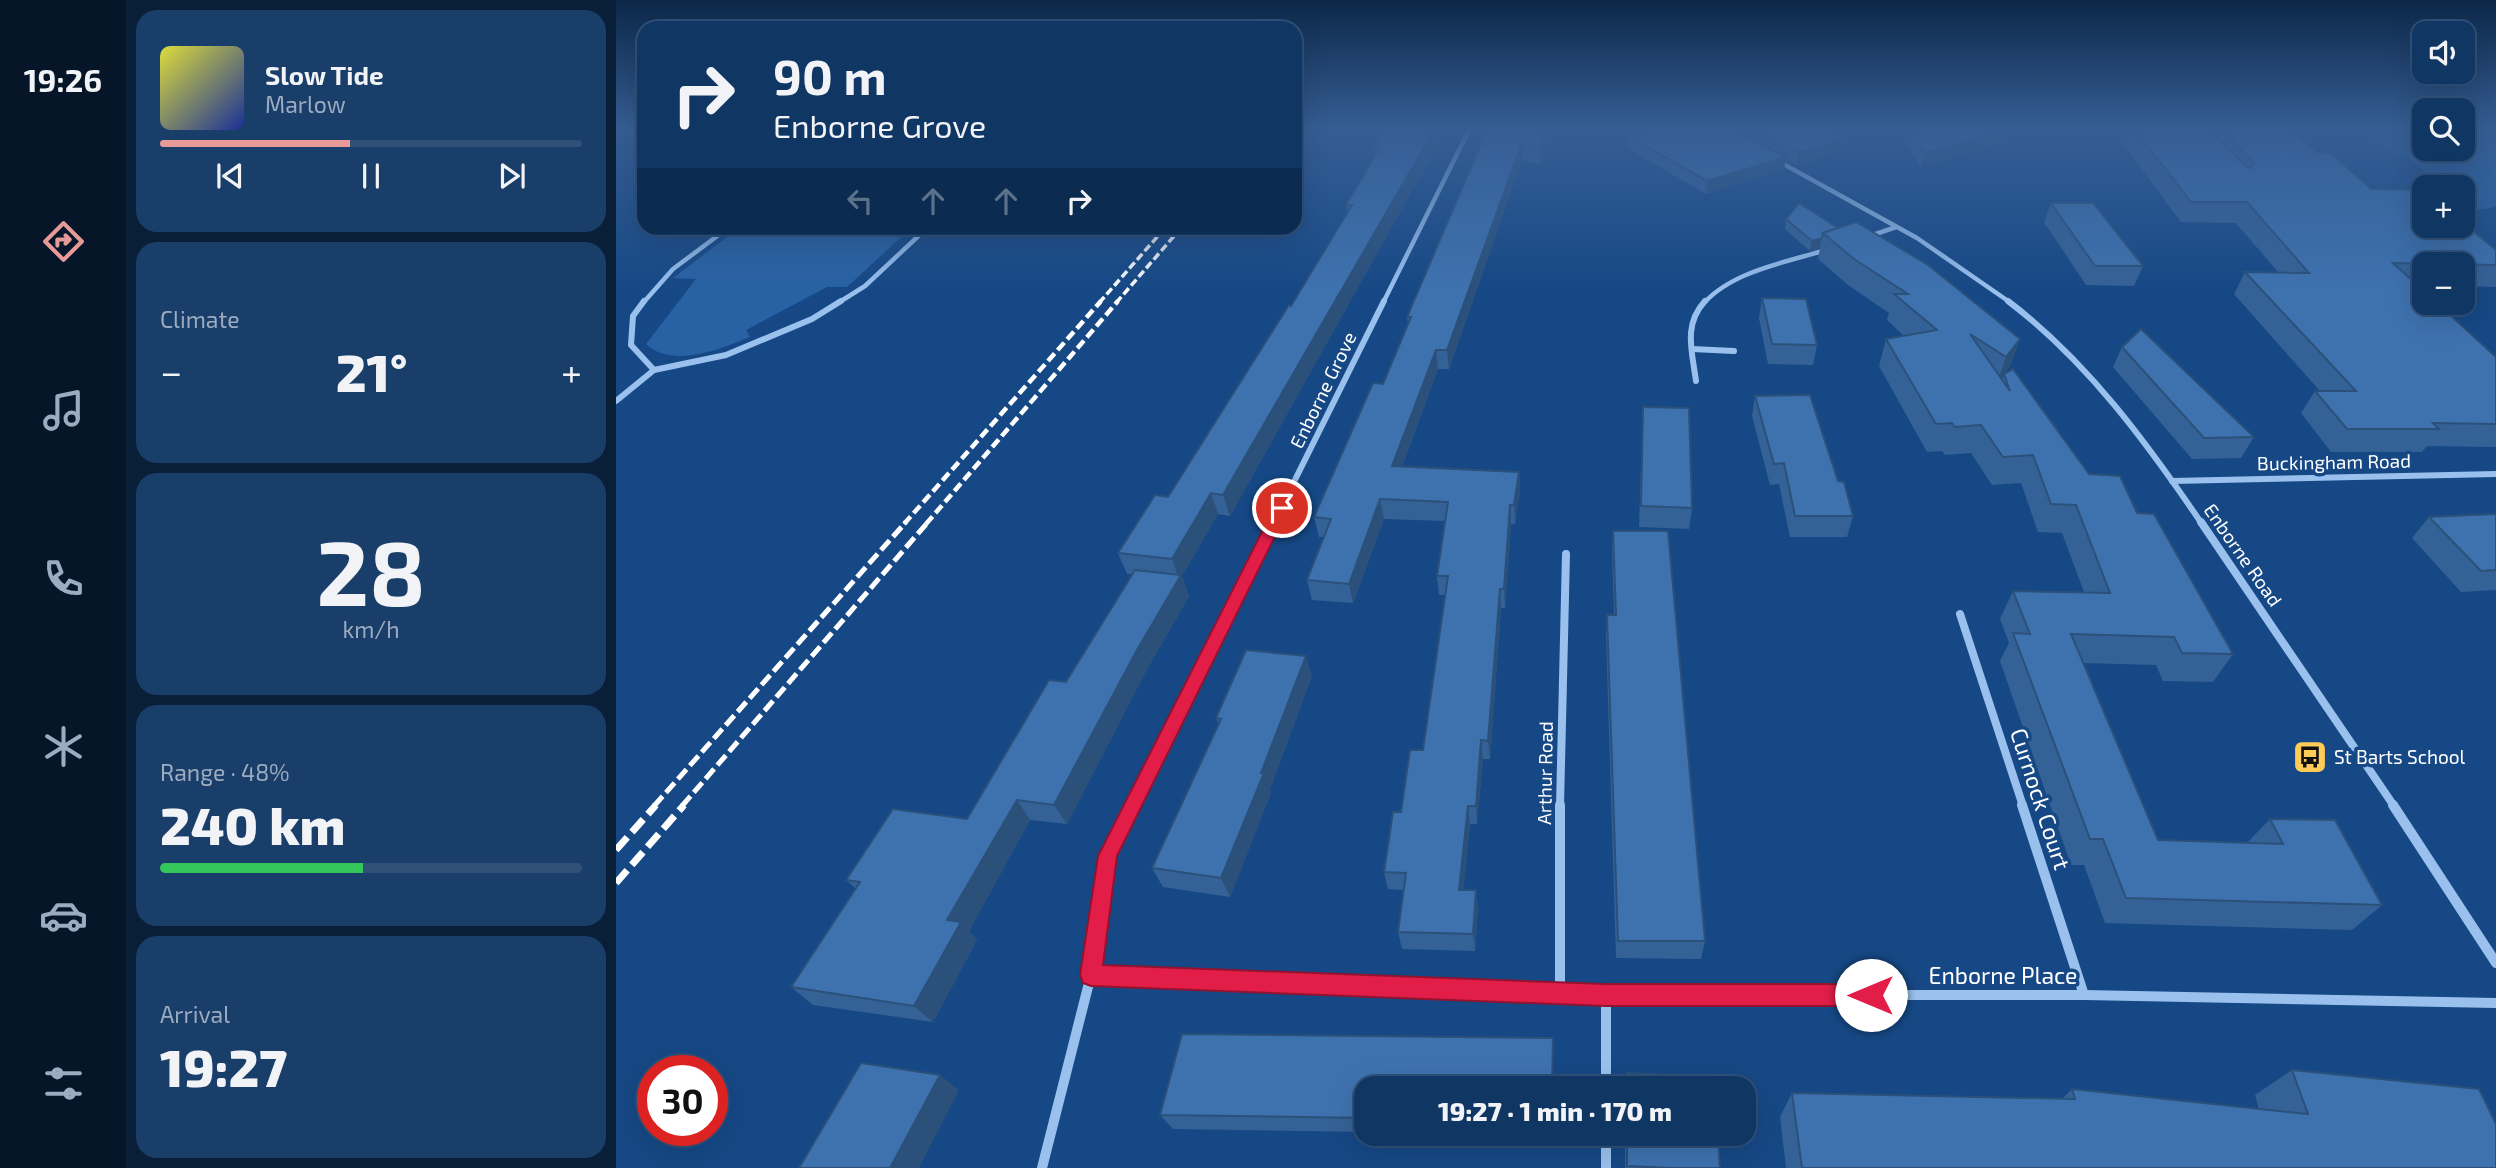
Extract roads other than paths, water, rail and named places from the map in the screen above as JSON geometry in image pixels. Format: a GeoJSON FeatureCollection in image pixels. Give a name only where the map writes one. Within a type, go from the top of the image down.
{"type":"FeatureCollection","features":[{"type":"Feature","properties":{"kind":"street","name":"Enborne Grove"},"geometry":{"type":"LineString","coordinates":[[1042,1168],[1091,975],[1108,856],[1442,185]]}},
{"type":"Feature","properties":{"kind":"street","name":"Enborne Road"},"geometry":{"type":"LineString","coordinates":[[1820,185],[1966,270],[2045,333],[2083,371],[2172,481],[2276,630],[2496,963]]}},
{"type":"Feature","properties":{"kind":"street"},"geometry":{"type":"LineString","coordinates":[[1856,240],[1896,228]]}},
{"type":"Feature","properties":{"kind":"street"},"geometry":{"type":"LineString","coordinates":[[654,370],[631,345],[633,316],[673,269],[719,235]]}},
{"type":"Feature","properties":{"kind":"street"},"geometry":{"type":"LineString","coordinates":[[616,401],[654,370],[726,355],[812,319],[865,286],[920,235]]}},
{"type":"Feature","properties":{"kind":"street"},"geometry":{"type":"LineString","coordinates":[[1696,381],[1690,326],[1701,303],[1722,286],[1830,249]]}},
{"type":"Feature","properties":{"kind":"street"},"geometry":{"type":"LineString","coordinates":[[1692,349],[1734,351]]}},
{"type":"Feature","properties":{"kind":"street","name":"Buckingham Road"},"geometry":{"type":"LineString","coordinates":[[2172,481],[2496,474]]}},
{"type":"Feature","properties":{"kind":"street","name":"Arthur Road"},"geometry":{"type":"LineString","coordinates":[[1560,992],[1560,756],[1566,554]]}},
{"type":"Feature","properties":{"kind":"street","name":"Curnock Court"},"geometry":{"type":"LineString","coordinates":[[1960,614],[2084,995]]}},
{"type":"Feature","properties":{"kind":"street","name":"Enborne Place"},"geometry":{"type":"LineString","coordinates":[[1091,975],[1606,995],[2084,995],[2496,1003]]}},
{"type":"Feature","properties":{"kind":"street"},"geometry":{"type":"LineString","coordinates":[[1606,995],[1606,1076]]}},
{"type":"Feature","properties":{"kind":"street"},"geometry":{"type":"LineString","coordinates":[[1606,1146],[1606,1168]]}},
{"type":"Feature","properties":{"kind":"railway"},"geometry":{"type":"LineString","coordinates":[[1099,303],[1159,235]]}},
{"type":"Feature","properties":{"kind":"railway"},"geometry":{"type":"LineString","coordinates":[[1116,303],[1175,235]]}},
{"type":"Feature","properties":{"kind":"railway"},"geometry":{"type":"LineString","coordinates":[[904,524],[1101,301]]}},
{"type":"Feature","properties":{"kind":"railway"},"geometry":{"type":"LineString","coordinates":[[926,524],[1118,301]]}},
{"type":"Feature","properties":{"kind":"railway"},"geometry":{"type":"LineString","coordinates":[[654,806],[906,522]]}},
{"type":"Feature","properties":{"kind":"railway"},"geometry":{"type":"LineString","coordinates":[[682,806],[928,522]]}},
{"type":"Feature","properties":{"kind":"railway"},"geometry":{"type":"LineString","coordinates":[[616,850],[656,805]]}},
{"type":"Feature","properties":{"kind":"railway"},"geometry":{"type":"LineString","coordinates":[[616,883],[684,805]]}},
{"type":"Feature","properties":{"kind":"place","name":"St Barts School"},"geometry":{"type":"Point","coordinates":[2310,757]}}]}
